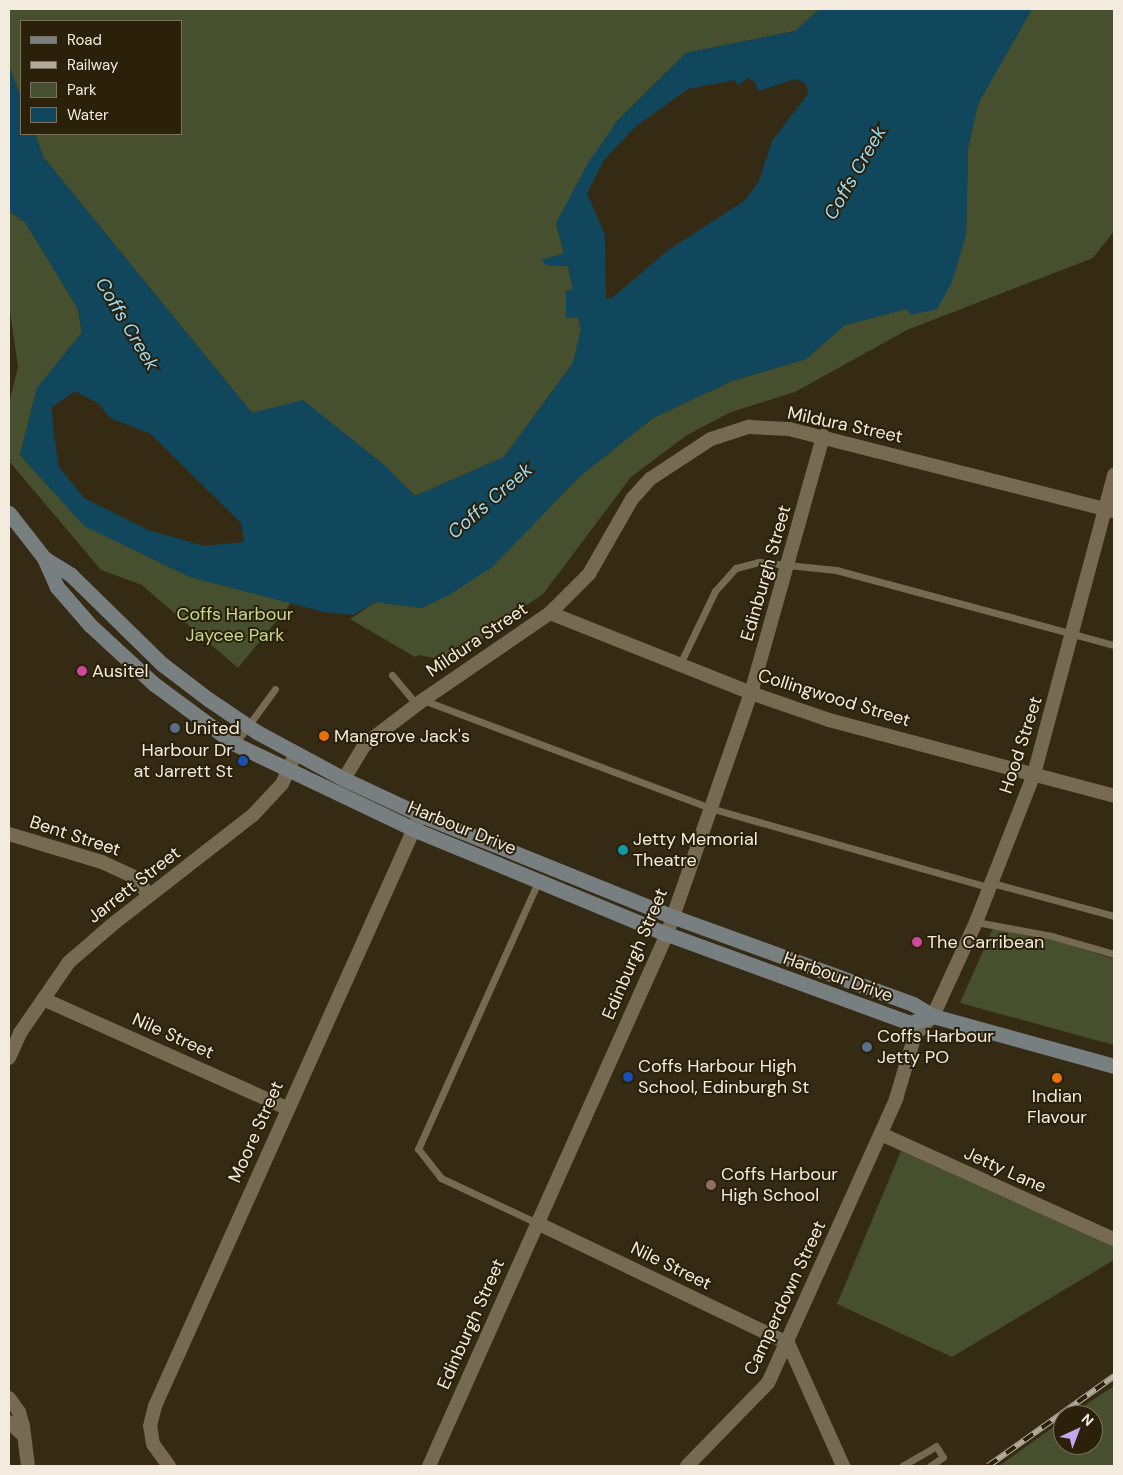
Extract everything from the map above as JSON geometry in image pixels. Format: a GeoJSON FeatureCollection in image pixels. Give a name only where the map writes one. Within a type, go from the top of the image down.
{"type":"FeatureCollection","features":[{"type":"Feature","properties":{"kind":"street","name":"Mildura Street"},"geometry":{"type":"LineString","coordinates":[[344,779],[364,746],[420,702],[550,613],[589,574],[632,499],[650,479],[711,439],[750,427],[789,430],[823,436],[1109,510]]}},
{"type":"Feature","properties":{"kind":"street","name":"Edinburgh Street"},"geometry":{"type":"LineString","coordinates":[[429,1466],[674,917],[751,693],[789,565],[823,436]]}},
{"type":"Feature","properties":{"kind":"street","name":"Hood Street"},"geometry":{"type":"LineString","coordinates":[[934,1016],[976,922],[1034,774],[1109,510],[1114,475]]}},
{"type":"Feature","properties":{"kind":"street","name":"Harbour Drive"},"geometry":{"type":"LineString","coordinates":[[9,514],[44,558],[57,587],[90,624],[154,684],[235,744],[287,771],[413,829],[667,934],[910,1023],[934,1016]]}},
{"type":"Feature","properties":{"kind":"street","name":"Harbour Drive"},"geometry":{"type":"LineString","coordinates":[[44,558],[71,575],[162,664],[247,726],[344,779],[421,815],[674,917],[914,1004],[934,1016],[1114,1064]]}},
{"type":"Feature","properties":{"kind":"street","name":"Collingwood Street"},"geometry":{"type":"LineString","coordinates":[[550,613],[751,693],[829,720],[1114,796]]}},
{"type":"Feature","properties":{"kind":"street","name":"Jarrett Street"},"geometry":{"type":"LineString","coordinates":[[9,1058],[20,1033],[69,962],[150,895],[253,815],[282,784],[296,753]]}},
{"type":"Feature","properties":{"kind":"street","name":"Moore Street"},"geometry":{"type":"LineString","coordinates":[[169,1466],[153,1444],[150,1426],[155,1406],[287,1108],[421,815]]}},
{"type":"Feature","properties":{"kind":"street","name":"Bent Street"},"geometry":{"type":"LineString","coordinates":[[9,834],[102,862],[132,876],[150,895]]}},
{"type":"Feature","properties":{"kind":"street","name":"Nile Street"},"geometry":{"type":"LineString","coordinates":[[43,999],[287,1108]]}},
{"type":"Feature","properties":{"kind":"street","name":"Camperdown Street"},"geometry":{"type":"LineString","coordinates":[[687,1466],[768,1383],[788,1343],[896,1099],[915,1035],[934,1016]]}},
{"type":"Feature","properties":{"kind":"street","name":"Jetty Lane"},"geometry":{"type":"LineString","coordinates":[[881,1134],[1114,1239]]}},
{"type":"Feature","properties":{"kind":"street","name":"Nile Street"},"geometry":{"type":"LineString","coordinates":[[537,1223],[788,1343]]}},
{"type":"Feature","properties":{"kind":"street"},"geometry":{"type":"LineString","coordinates":[[788,1343],[843,1466]]}},
{"type":"Feature","properties":{"kind":"street"},"geometry":{"type":"LineString","coordinates":[[9,1398],[19,1412],[28,1466]]}},
{"type":"Feature","properties":{"kind":"street"},"geometry":{"type":"LineString","coordinates":[[9,1422],[22,1435]]}},
{"type":"Feature","properties":{"kind":"lane"},"geometry":{"type":"LineString","coordinates":[[680,664],[714,591],[736,568],[760,562],[836,570],[1114,645]]}},
{"type":"Feature","properties":{"kind":"lane"},"geometry":{"type":"LineString","coordinates":[[392,674],[420,702],[710,808],[991,885],[1114,916]]}},
{"type":"Feature","properties":{"kind":"lane"},"geometry":{"type":"LineString","coordinates":[[235,744],[275,690]]}},
{"type":"Feature","properties":{"kind":"lane"},"geometry":{"type":"LineString","coordinates":[[537,1223],[441,1178],[418,1149],[539,880]]}},
{"type":"Feature","properties":{"kind":"lane"},"geometry":{"type":"LineString","coordinates":[[976,922],[1052,936],[1114,954]]}},
{"type":"Feature","properties":{"kind":"lane"},"geometry":{"type":"LineString","coordinates":[[905,1466],[936,1446],[943,1457],[930,1466]]}},
{"type":"Feature","properties":{"kind":"green space"},"geometry":{"type":"Polygon","coordinates":[[[9,9],[820,9],[795,31],[686,53],[617,121],[556,223],[564,254],[546,265],[568,266],[573,289],[566,318],[578,317],[581,329],[573,363],[504,457],[415,496],[383,464],[303,401],[252,413],[44,158],[35,135],[182,135],[182,20],[20,20],[20,96],[9,66],[9,9]]]}},
{"type":"Feature","properties":{"kind":"green space"},"geometry":{"type":"Polygon","coordinates":[[[1032,9],[1114,9],[1114,231],[1093,258],[907,330],[795,392],[731,412],[687,435],[631,477],[543,594],[502,622],[455,663],[420,655],[415,657],[350,619],[376,602],[422,608],[492,567],[579,477],[653,418],[732,381],[806,359],[845,325],[906,309],[966,236],[968,148],[978,103],[1032,9]]]}},
{"type":"Feature","properties":{"kind":"green space","name":"Coffs Harbour Jaycee Park"},"geometry":{"type":"Polygon","coordinates":[[[9,211],[25,222],[78,309],[82,333],[37,388],[20,455],[85,526],[190,577],[291,603],[238,668],[142,585],[101,570],[9,461],[9,403],[18,367],[9,305],[9,211]]]}},
{"type":"Feature","properties":{"kind":"green space"},"geometry":{"type":"Polygon","coordinates":[[[993,928],[1058,941],[1114,959],[1114,1045],[960,1003],[993,928]]]}},
{"type":"Feature","properties":{"kind":"green space"},"geometry":{"type":"Polygon","coordinates":[[[901,1151],[1114,1246],[1114,1260],[952,1357],[837,1304],[901,1151]]]}},
{"type":"Feature","properties":{"kind":"green space"},"geometry":{"type":"Polygon","coordinates":[[[1114,1386],[1114,1466],[999,1466],[1053,1427],[1053,1455],[1103,1455],[1103,1405],[1085,1405],[1114,1386]]]}},
{"type":"Feature","properties":{"kind":"water","name":"Coffs Creek"},"geometry":{"type":"Polygon","coordinates":[[[820,9],[1032,9],[978,104],[968,148],[966,236],[952,282],[937,309],[911,315],[906,309],[845,325],[806,359],[732,381],[653,418],[579,477],[492,567],[449,595],[422,608],[376,602],[353,615],[324,612],[190,577],[84,526],[20,455],[37,388],[82,332],[78,309],[25,222],[9,211],[9,66],[20,96],[20,135],[35,135],[44,158],[252,413],[303,400],[383,464],[415,496],[504,457],[573,363],[581,329],[578,317],[566,318],[566,291],[573,289],[568,266],[546,265],[541,260],[564,253],[556,223],[588,163],[617,121],[686,53],[795,31],[820,9]],[[748,78],[738,85],[735,80],[688,89],[635,127],[604,160],[587,193],[605,235],[606,299],[612,298],[667,251],[744,201],[759,181],[772,141],[808,94],[806,84],[795,79],[758,91],[755,82],[748,78]],[[75,391],[52,407],[59,467],[84,498],[148,530],[204,546],[244,542],[241,523],[151,434],[110,418],[99,404],[75,391]]]}},
{"type":"Feature","properties":{"kind":"railway"},"geometry":{"type":"LineString","coordinates":[[988,1466],[1114,1376]]}},
{"type":"Feature","properties":{"kind":"place","name":"Ausitel"},"geometry":{"type":"Point","coordinates":[82,671]}},
{"type":"Feature","properties":{"kind":"place","name":"United"},"geometry":{"type":"Point","coordinates":[175,728]}},
{"type":"Feature","properties":{"kind":"place","name":"Mangrove Jack's"},"geometry":{"type":"Point","coordinates":[324,736]}},
{"type":"Feature","properties":{"kind":"place","name":"Harbour Dr at Jarrett St"},"geometry":{"type":"Point","coordinates":[243,761]}},
{"type":"Feature","properties":{"kind":"place","name":"Jetty Memorial Theatre"},"geometry":{"type":"Point","coordinates":[623,850]}},
{"type":"Feature","properties":{"kind":"place","name":"The Carribean"},"geometry":{"type":"Point","coordinates":[917,942]}},
{"type":"Feature","properties":{"kind":"place","name":"Coffs Harbour Jetty PO"},"geometry":{"type":"Point","coordinates":[867,1047]}},
{"type":"Feature","properties":{"kind":"place","name":"Coffs Harbour High School, Edinburgh St"},"geometry":{"type":"Point","coordinates":[628,1077]}},
{"type":"Feature","properties":{"kind":"place","name":"Indian Flavour"},"geometry":{"type":"Point","coordinates":[1057,1078]}},
{"type":"Feature","properties":{"kind":"place","name":"Coffs Harbour High School"},"geometry":{"type":"Point","coordinates":[711,1185]}}]}
